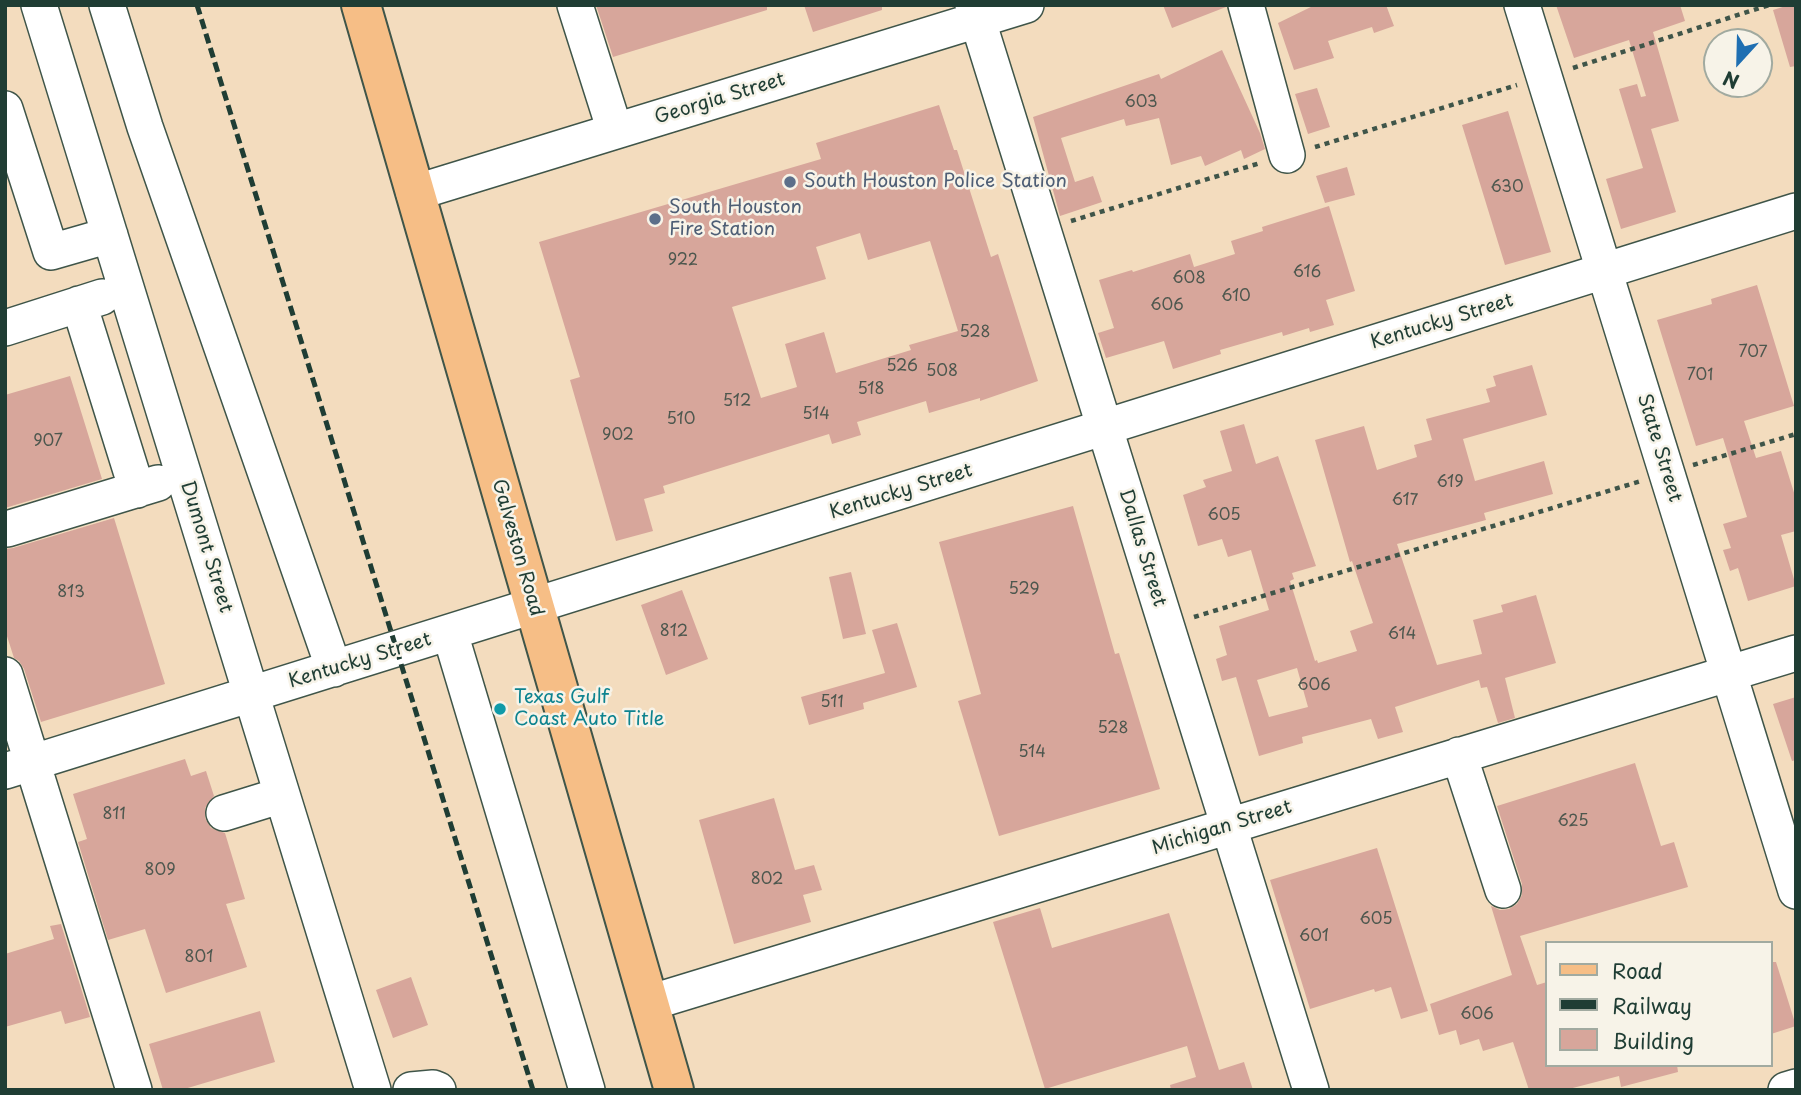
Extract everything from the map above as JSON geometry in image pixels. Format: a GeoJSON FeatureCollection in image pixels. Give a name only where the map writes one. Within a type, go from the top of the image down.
{"type":"FeatureCollection","features":[{"type":"Feature","properties":{"kind":"main road","name":"Galveston Road"},"geometry":{"type":"LineString","coordinates":[[361,5],[674,1090]]}},
{"type":"Feature","properties":{"kind":"street","name":"Dumont Street"},"geometry":{"type":"LineString","coordinates":[[39,5],[373,1090]]}},
{"type":"Feature","properties":{"kind":"street"},"geometry":{"type":"LineString","coordinates":[[107,5],[145,127],[334,669]]}},
{"type":"Feature","properties":{"kind":"street"},"geometry":{"type":"LineString","coordinates":[[575,5],[615,131]]}},
{"type":"Feature","properties":{"kind":"street","name":"Georgia Street"},"geometry":{"type":"LineString","coordinates":[[414,193],[615,131],[975,13],[1026,5]]}},
{"type":"Feature","properties":{"kind":"street"},"geometry":{"type":"LineString","coordinates":[[1246,5],[1287,155]]}},
{"type":"Feature","properties":{"kind":"street","name":"State Street"},"geometry":{"type":"LineString","coordinates":[[1521,5],[1796,891]]}},
{"type":"Feature","properties":{"kind":"street","name":"Dallas Street"},"geometry":{"type":"LineString","coordinates":[[975,13],[1311,1090]]}},
{"type":"Feature","properties":{"kind":"street"},"geometry":{"type":"LineString","coordinates":[[5,109],[51,252],[110,235]]}},
{"type":"Feature","properties":{"kind":"street","name":"Kentucky Street"},"geometry":{"type":"LineString","coordinates":[[19,767],[1796,211]]}},
{"type":"Feature","properties":{"kind":"street"},"geometry":{"type":"LineString","coordinates":[[5,328],[127,289]]}},
{"type":"Feature","properties":{"kind":"street"},"geometry":{"type":"LineString","coordinates":[[79,304],[137,490]]}},
{"type":"Feature","properties":{"kind":"street"},"geometry":{"type":"LineString","coordinates":[[7,529],[184,475]]}},
{"type":"Feature","properties":{"kind":"street"},"geometry":{"type":"LineString","coordinates":[[450,633],[587,1090]]}},
{"type":"Feature","properties":{"kind":"street","name":"Michigan Street"},"geometry":{"type":"LineString","coordinates":[[649,1003],[1796,653]]}},
{"type":"Feature","properties":{"kind":"street"},"geometry":{"type":"LineString","coordinates":[[5,675],[19,767],[134,1090]]}},
{"type":"Feature","properties":{"kind":"street"},"geometry":{"type":"LineString","coordinates":[[1460,755],[1503,890]]}},
{"type":"Feature","properties":{"kind":"street"},"geometry":{"type":"LineString","coordinates":[[225,813],[282,794]]}},
{"type":"Feature","properties":{"kind":"street"},"geometry":{"type":"LineString","coordinates":[[411,1090],[433,1087],[438,1090]]}},
{"type":"Feature","properties":{"kind":"street"},"geometry":{"type":"LineString","coordinates":[[1786,1090],[1796,1087]]}},
{"type":"Feature","properties":{"kind":"path"},"geometry":{"type":"LineString","coordinates":[[1043,230],[1544,77],[1769,5]]}},
{"type":"Feature","properties":{"kind":"path"},"geometry":{"type":"LineString","coordinates":[[1166,625],[1796,434]]}},
{"type":"Feature","properties":{"kind":"building"},"geometry":{"type":"Polygon","coordinates":[[[596,5],[767,5],[767,10],[613,57],[596,5]]]}},
{"type":"Feature","properties":{"kind":"building"},"geometry":{"type":"Polygon","coordinates":[[[804,5],[882,5],[882,10],[813,32],[804,5]]]}},
{"type":"Feature","properties":{"kind":"building"},"geometry":{"type":"Polygon","coordinates":[[[1163,5],[1226,5],[1226,7],[1172,28],[1163,5]]]}},
{"type":"Feature","properties":{"kind":"building"},"geometry":{"type":"Polygon","coordinates":[[[1315,5],[1386,5],[1394,26],[1374,33],[1372,27],[1328,41],[1334,58],[1294,70],[1278,23],[1315,5]]]}},
{"type":"Feature","properties":{"kind":"building"},"geometry":{"type":"Polygon","coordinates":[[[1556,5],[1680,5],[1685,21],[1653,32],[1679,121],[1651,129],[1676,212],[1621,229],[1606,179],[1643,168],[1619,89],[1637,84],[1641,97],[1646,96],[1629,40],[1574,58],[1556,5]]]}},
{"type":"Feature","properties":{"kind":"building"},"geometry":{"type":"Polygon","coordinates":[[[1796,5],[1796,66],[1790,67],[1773,10],[1796,5]]]}},
{"type":"Feature","properties":{"kind":"building"},"geometry":{"type":"Polygon","coordinates":[[[1222,50],[1265,149],[1244,159],[1241,150],[1205,166],[1201,156],[1171,165],[1159,118],[1126,126],[1124,119],[1061,138],[1075,182],[1093,176],[1102,202],[1060,216],[1033,117],[1159,74],[1161,79],[1222,50]]]}},
{"type":"Feature","properties":{"kind":"building"},"geometry":{"type":"Polygon","coordinates":[[[1317,88],[1330,127],[1308,134],[1295,94],[1317,88]]]}},
{"type":"Feature","properties":{"kind":"building"},"geometry":{"type":"Polygon","coordinates":[[[939,105],[954,150],[957,150],[991,257],[998,254],[1038,381],[980,401],[980,398],[929,413],[926,401],[857,422],[861,435],[832,444],[829,434],[663,486],[665,493],[644,499],[653,531],[616,541],[570,380],[580,377],[539,242],[821,159],[816,143],[939,105]],[[860,233],[816,247],[826,279],[732,307],[761,398],[797,387],[785,344],[824,332],[836,373],[911,350],[909,345],[958,331],[930,241],[868,260],[860,233]]]}},
{"type":"Feature","properties":{"kind":"building"},"geometry":{"type":"Polygon","coordinates":[[[1508,111],[1551,252],[1505,265],[1462,125],[1508,111]]]}},
{"type":"Feature","properties":{"kind":"building"},"geometry":{"type":"Polygon","coordinates":[[[1347,167],[1355,195],[1325,203],[1316,176],[1347,167]]]}},
{"type":"Feature","properties":{"kind":"building"},"geometry":{"type":"Polygon","coordinates":[[[1329,206],[1355,291],[1326,300],[1334,325],[1310,332],[1309,328],[1283,336],[1282,332],[1220,350],[1221,354],[1173,369],[1164,341],[1106,358],[1098,333],[1114,328],[1099,280],[1190,254],[1194,267],[1235,254],[1231,241],[1263,231],[1262,227],[1329,206]]]}},
{"type":"Feature","properties":{"kind":"building"},"geometry":{"type":"Polygon","coordinates":[[[1757,285],[1794,406],[1744,421],[1756,458],[1781,451],[1796,499],[1796,531],[1781,535],[1796,586],[1748,601],[1738,568],[1730,571],[1723,550],[1731,548],[1723,524],[1747,517],[1723,438],[1696,446],[1657,320],[1712,304],[1711,299],[1757,285]]]}},
{"type":"Feature","properties":{"kind":"building"},"geometry":{"type":"Polygon","coordinates":[[[1532,365],[1547,415],[1463,439],[1475,481],[1544,461],[1553,494],[1484,513],[1486,520],[1397,544],[1437,665],[1482,654],[1473,620],[1503,612],[1501,605],[1536,595],[1556,663],[1505,678],[1515,718],[1498,723],[1487,687],[1481,688],[1479,680],[1395,707],[1403,732],[1378,739],[1371,719],[1302,737],[1303,743],[1259,756],[1236,677],[1222,681],[1216,659],[1227,655],[1219,626],[1269,610],[1251,550],[1228,557],[1222,539],[1198,546],[1183,495],[1206,487],[1203,480],[1232,471],[1220,431],[1244,424],[1256,464],[1278,456],[1316,566],[1292,573],[1294,579],[1290,581],[1315,661],[1318,663],[1357,651],[1350,631],[1373,623],[1352,561],[1350,562],[1315,440],[1364,426],[1377,470],[1417,457],[1414,445],[1432,440],[1426,419],[1490,402],[1486,389],[1496,386],[1493,376],[1532,365]],[[1297,668],[1257,680],[1269,717],[1308,707],[1297,668]]]}},
{"type":"Feature","properties":{"kind":"building"},"geometry":{"type":"Polygon","coordinates":[[[70,376],[102,479],[5,508],[5,395],[70,376]]]}},
{"type":"Feature","properties":{"kind":"building"},"geometry":{"type":"Polygon","coordinates":[[[1073,506],[1115,654],[1119,653],[1160,789],[999,836],[958,701],[981,694],[939,542],[1073,506]]]}},
{"type":"Feature","properties":{"kind":"building"},"geometry":{"type":"Polygon","coordinates":[[[114,518],[165,684],[41,722],[24,669],[14,658],[5,630],[5,549],[114,518]]]}},
{"type":"Feature","properties":{"kind":"building"},"geometry":{"type":"Polygon","coordinates":[[[851,572],[866,634],[843,639],[829,577],[851,572]]]}},
{"type":"Feature","properties":{"kind":"building"},"geometry":{"type":"Polygon","coordinates":[[[682,590],[708,659],[666,675],[641,605],[682,590]]]}},
{"type":"Feature","properties":{"kind":"building"},"geometry":{"type":"Polygon","coordinates":[[[897,623],[917,687],[863,703],[864,709],[809,725],[801,697],[885,673],[872,630],[897,623]]]}},
{"type":"Feature","properties":{"kind":"building"},"geometry":{"type":"Polygon","coordinates":[[[1796,697],[1796,760],[1792,761],[1773,704],[1796,697]]]}},
{"type":"Feature","properties":{"kind":"building"},"geometry":{"type":"Polygon","coordinates":[[[185,759],[191,776],[206,771],[214,796],[205,808],[205,818],[211,828],[225,833],[245,899],[226,904],[247,967],[166,993],[145,929],[108,940],[78,842],[87,839],[73,794],[185,759]]]}},
{"type":"Feature","properties":{"kind":"building"},"geometry":{"type":"Polygon","coordinates":[[[1635,763],[1661,846],[1674,842],[1688,887],[1520,936],[1537,985],[1546,982],[1546,1067],[1677,1067],[1678,1072],[1621,1087],[1619,1076],[1565,1090],[1529,1090],[1513,1042],[1483,1051],[1479,1039],[1460,1045],[1456,1030],[1439,1035],[1430,1004],[1512,975],[1491,906],[1500,910],[1517,904],[1522,895],[1522,884],[1497,806],[1635,763]]]}},
{"type":"Feature","properties":{"kind":"building"},"geometry":{"type":"Polygon","coordinates":[[[774,798],[795,870],[814,865],[822,890],[803,895],[811,922],[734,944],[699,820],[774,798]]]}},
{"type":"Feature","properties":{"kind":"building"},"geometry":{"type":"Polygon","coordinates":[[[1377,848],[1428,1011],[1401,1019],[1391,987],[1375,992],[1374,989],[1310,1009],[1270,880],[1377,848]]]}},
{"type":"Feature","properties":{"kind":"building"},"geometry":{"type":"Polygon","coordinates":[[[1040,908],[1052,948],[1169,913],[1219,1070],[1244,1062],[1253,1090],[1171,1090],[1170,1085],[1196,1077],[1187,1046],[1045,1089],[993,922],[1040,908]]]}},
{"type":"Feature","properties":{"kind":"building"},"geometry":{"type":"Polygon","coordinates":[[[61,924],[90,1017],[65,1024],[61,1011],[5,1027],[5,954],[54,939],[50,926],[61,924]]]}},
{"type":"Feature","properties":{"kind":"building"},"geometry":{"type":"Polygon","coordinates":[[[1773,962],[1776,962],[1796,1026],[1773,1033],[1773,962]]]}},
{"type":"Feature","properties":{"kind":"building"},"geometry":{"type":"Polygon","coordinates":[[[411,977],[428,1025],[393,1038],[376,990],[411,977]]]}},
{"type":"Feature","properties":{"kind":"building"},"geometry":{"type":"Polygon","coordinates":[[[260,1011],[275,1062],[181,1090],[163,1090],[149,1044],[260,1011]]]}},
{"type":"Feature","properties":{"kind":"railway"},"geometry":{"type":"LineString","coordinates":[[197,5],[533,1090]]}},
{"type":"Feature","properties":{"kind":"place","name":"South Houston Police Station"},"geometry":{"type":"Point","coordinates":[790,182]}},
{"type":"Feature","properties":{"kind":"place","name":"South Houston Fire Station"},"geometry":{"type":"Point","coordinates":[655,219]}},
{"type":"Feature","properties":{"kind":"place","name":"Texas Gulf Coast Auto Title"},"geometry":{"type":"Point","coordinates":[500,709]}}]}
